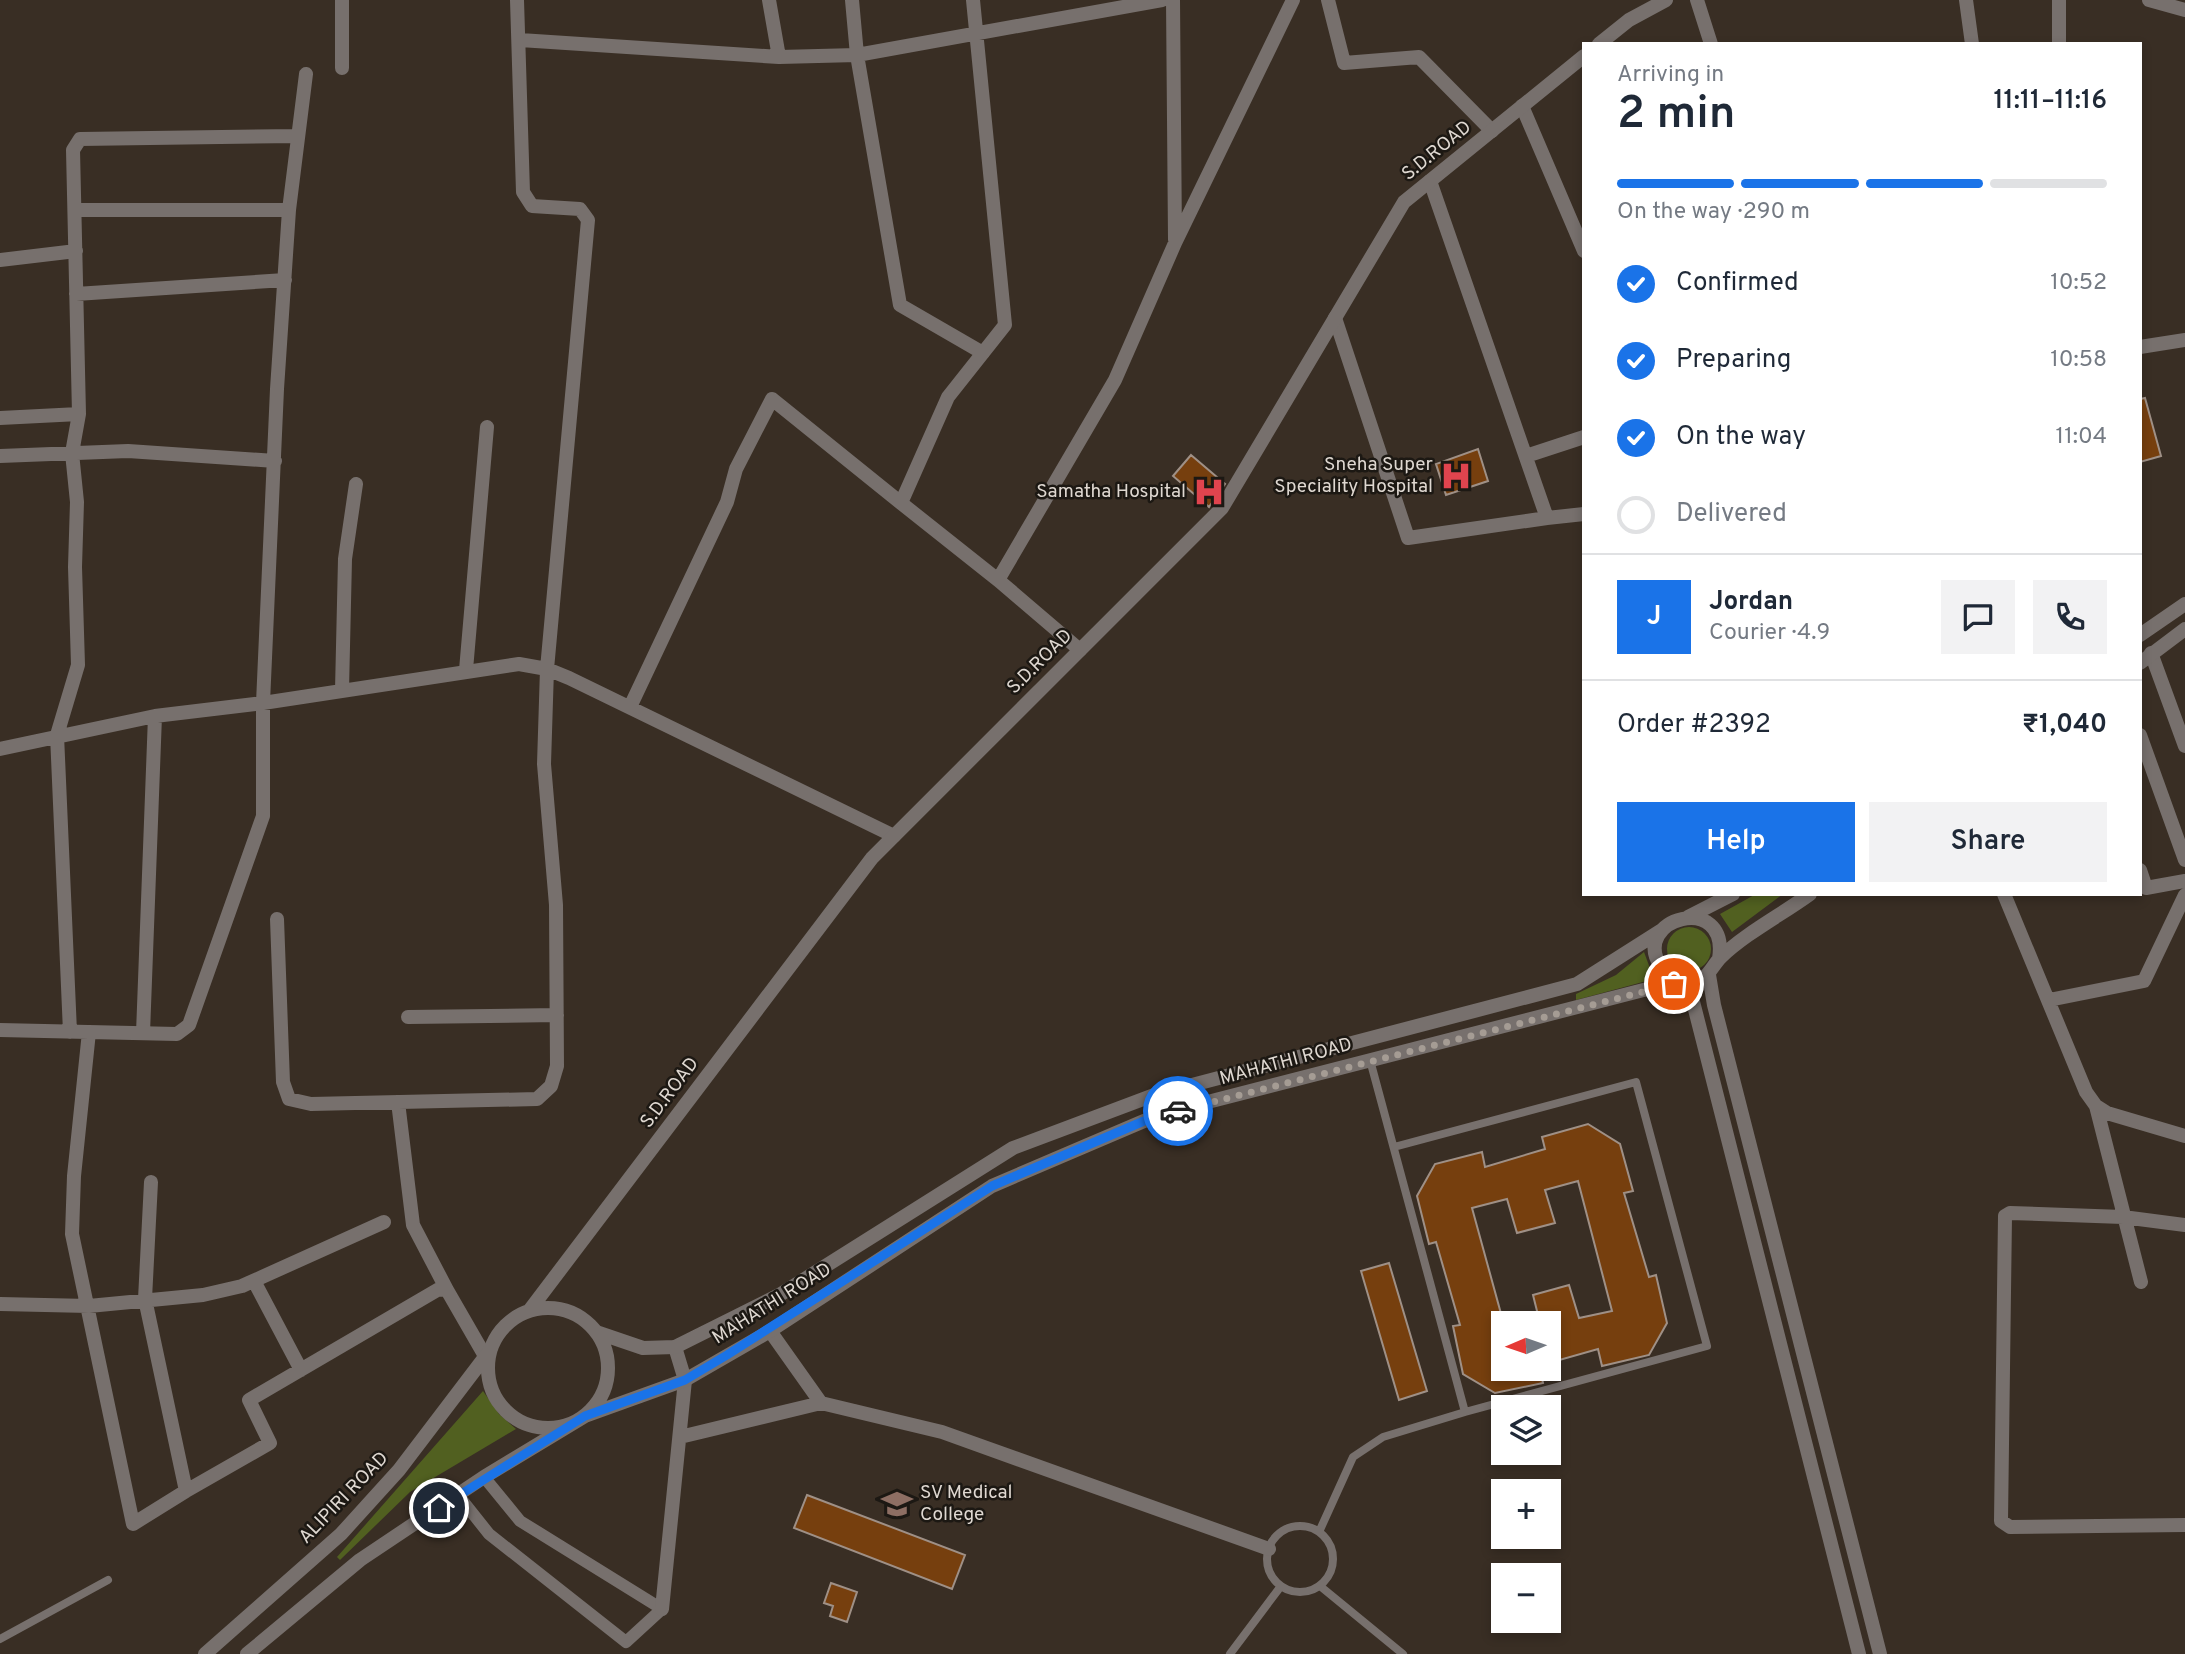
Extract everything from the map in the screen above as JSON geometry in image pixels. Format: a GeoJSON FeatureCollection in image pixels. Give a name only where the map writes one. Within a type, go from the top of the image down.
{"type":"FeatureCollection","features":[{"type":"Feature","properties":{"kind":"street"},"geometry":{"type":"LineString","coordinates":[[342,0],[342,68]]}},
{"type":"Feature","properties":{"kind":"street"},"geometry":{"type":"LineString","coordinates":[[277,919],[283,1082],[289,1099],[311,1104],[537,1099],[551,1086],[557,1066],[556,905],[544,764],[547,669],[588,219],[580,209],[532,205],[523,192],[517,0]]}},
{"type":"Feature","properties":{"kind":"street"},"geometry":{"type":"LineString","coordinates":[[769,0],[779,57]]}},
{"type":"Feature","properties":{"kind":"street"},"geometry":{"type":"LineString","coordinates":[[852,0],[857,55],[900,305],[983,353]]}},
{"type":"Feature","properties":{"kind":"street"},"geometry":{"type":"LineString","coordinates":[[901,503],[948,397],[1005,325],[973,0]]}},
{"type":"Feature","properties":{"kind":"street"},"geometry":{"type":"LineString","coordinates":[[520,40],[779,57],[857,55],[1162,0]]}},
{"type":"Feature","properties":{"kind":"street"},"geometry":{"type":"LineString","coordinates":[[1173,0],[1175,243]]}},
{"type":"Feature","properties":{"kind":"street"},"geometry":{"type":"LineString","coordinates":[[998,580],[1115,380],[1175,243],[1293,0]]}},
{"type":"Feature","properties":{"kind":"street"},"geometry":{"type":"LineString","coordinates":[[1328,0],[1344,63],[1419,57],[1492,131]]}},
{"type":"Feature","properties":{"kind":"street"},"geometry":{"type":"LineString","coordinates":[[1602,42],[1629,20],[1666,0]]}},
{"type":"Feature","properties":{"kind":"street"},"geometry":{"type":"LineString","coordinates":[[1697,0],[1710,42]]}},
{"type":"Feature","properties":{"kind":"street"},"geometry":{"type":"LineString","coordinates":[[1966,0],[1972,42]]}},
{"type":"Feature","properties":{"kind":"street"},"geometry":{"type":"LineString","coordinates":[[2059,0],[2059,42]]}},
{"type":"Feature","properties":{"kind":"street"},"geometry":{"type":"LineString","coordinates":[[2149,0],[2185,10]]}},
{"type":"Feature","properties":{"kind":"street","name":"S.D.ROAD"},"geometry":{"type":"LineString","coordinates":[[529,1311],[872,858],[1223,508],[1404,202],[1582,58]]}},
{"type":"Feature","properties":{"kind":"street"},"geometry":{"type":"LineString","coordinates":[[0,1030],[177,1034],[189,1025],[263,816],[262,703],[289,210],[306,74]]}},
{"type":"Feature","properties":{"kind":"street"},"geometry":{"type":"LineString","coordinates":[[1522,106],[1582,246]]}},
{"type":"Feature","properties":{"kind":"street"},"geometry":{"type":"LineString","coordinates":[[70,1032],[57,735],[78,665],[75,567],[77,502],[72,453],[79,414],[73,150],[80,139],[298,136]]}},
{"type":"Feature","properties":{"kind":"street"},"geometry":{"type":"LineString","coordinates":[[1430,181],[1547,518]]}},
{"type":"Feature","properties":{"kind":"street"},"geometry":{"type":"LineString","coordinates":[[75,210],[289,210]]}},
{"type":"Feature","properties":{"kind":"street"},"geometry":{"type":"LineString","coordinates":[[0,260],[76,251]]}},
{"type":"Feature","properties":{"kind":"street"},"geometry":{"type":"LineString","coordinates":[[76,294],[285,280]]}},
{"type":"Feature","properties":{"kind":"street"},"geometry":{"type":"LineString","coordinates":[[1335,318],[1408,538],[1582,514]]}},
{"type":"Feature","properties":{"kind":"street"},"geometry":{"type":"LineString","coordinates":[[2142,347],[2185,340]]}},
{"type":"Feature","properties":{"kind":"street"},"geometry":{"type":"LineString","coordinates":[[630,708],[727,502],[736,469],[772,399],[998,580],[1080,650]]}},
{"type":"Feature","properties":{"kind":"street"},"geometry":{"type":"LineString","coordinates":[[0,418],[79,414]]}},
{"type":"Feature","properties":{"kind":"street"},"geometry":{"type":"LineString","coordinates":[[466,670],[486,427]]}},
{"type":"Feature","properties":{"kind":"street"},"geometry":{"type":"LineString","coordinates":[[1525,456],[1582,438]]}},
{"type":"Feature","properties":{"kind":"street"},"geometry":{"type":"LineString","coordinates":[[0,456],[128,451],[275,461]]}},
{"type":"Feature","properties":{"kind":"street"},"geometry":{"type":"LineString","coordinates":[[342,691],[345,559],[356,484]]}},
{"type":"Feature","properties":{"kind":"street"},"geometry":{"type":"LineString","coordinates":[[2142,634],[2185,604]]}},
{"type":"Feature","properties":{"kind":"street"},"geometry":{"type":"LineString","coordinates":[[2185,629],[2146,658],[2185,747]]}},
{"type":"Feature","properties":{"kind":"street"},"geometry":{"type":"LineString","coordinates":[[0,749],[155,716],[262,703],[519,664],[547,669],[894,836]]}},
{"type":"Feature","properties":{"kind":"street"},"geometry":{"type":"LineString","coordinates":[[143,1034],[155,716]]}},
{"type":"Feature","properties":{"kind":"street"},"geometry":{"type":"LineString","coordinates":[[2142,741],[2185,860]]}},
{"type":"Feature","properties":{"kind":"street"},"geometry":{"type":"LineString","coordinates":[[2142,876],[2146,888],[2185,881]]}},
{"type":"Feature","properties":{"kind":"street"},"geometry":{"type":"LineString","coordinates":[[2049,1000],[2144,981],[2185,895]]}},
{"type":"Feature","properties":{"kind":"street","name":"MAHATHI ROAD"},"geometry":{"type":"LineString","coordinates":[[596,1332],[643,1348],[675,1348],[781,1294],[1013,1148],[1154,1095],[1577,984],[1678,918],[1688,917],[1729,896]]}},
{"type":"Feature","properties":{"kind":"street"},"geometry":{"type":"LineString","coordinates":[[1719,959],[1807,896]]}},
{"type":"Feature","properties":{"kind":"street"},"geometry":{"type":"LineString","coordinates":[[2005,896],[2086,1092],[2096,1106],[2107,1114],[2182,1134]]}},
{"type":"Feature","properties":{"kind":"street"},"geometry":{"type":"LineString","coordinates":[[1688,917],[1698,918],[1714,930],[1721,949],[1719,959],[1709,975],[1714,1005],[1880,1654]]}},
{"type":"Feature","properties":{"kind":"street"},"geometry":{"type":"LineString","coordinates":[[1662,930],[1656,953],[1659,964],[1676,980],[1688,982],[1859,1654]]}},
{"type":"Feature","properties":{"kind":"street","name":"MAHATHI ROAD"},"geometry":{"type":"LineString","coordinates":[[585,1416],[685,1380],[770,1331],[992,1186],[1162,1116],[1370,1060],[1709,975]]}},
{"type":"Feature","properties":{"kind":"street"},"geometry":{"type":"LineString","coordinates":[[408,1017],[556,1015]]}},
{"type":"Feature","properties":{"kind":"street"},"geometry":{"type":"LineString","coordinates":[[89,1032],[74,1176],[72,1234],[133,1524],[270,1443],[249,1400],[439,1289],[447,1290]]}},
{"type":"Feature","properties":{"kind":"street"},"geometry":{"type":"LineString","coordinates":[[1154,1095],[1162,1116]]}},
{"type":"Feature","properties":{"kind":"street"},"geometry":{"type":"LineString","coordinates":[[398,1102],[413,1225],[447,1290],[488,1353]]}},
{"type":"Feature","properties":{"kind":"street"},"geometry":{"type":"LineString","coordinates":[[2096,1106],[2141,1282]]}},
{"type":"Feature","properties":{"kind":"street"},"geometry":{"type":"LineString","coordinates":[[151,1182],[145,1299],[186,1492]]}},
{"type":"Feature","properties":{"kind":"street"},"geometry":{"type":"LineString","coordinates":[[2185,1225],[2123,1217],[2010,1213],[2005,1216],[2001,1521],[2010,1527],[2185,1525]]}},
{"type":"Feature","properties":{"kind":"street"},"geometry":{"type":"LineString","coordinates":[[0,1304],[89,1306],[203,1295],[254,1281],[384,1222]]}},
{"type":"Feature","properties":{"kind":"street"},"geometry":{"type":"LineString","coordinates":[[254,1281],[300,1370]]}},
{"type":"Feature","properties":{"kind":"street"},"geometry":{"type":"LineString","coordinates":[[247,1654],[360,1560],[484,1477],[585,1416],[605,1387],[608,1368],[605,1349],[596,1332],[583,1319],[566,1310],[548,1307],[529,1311],[513,1319],[499,1333],[488,1353],[491,1387],[499,1404],[513,1417],[530,1425],[548,1428],[567,1425],[585,1416]]}},
{"type":"Feature","properties":{"kind":"street"},"geometry":{"type":"LineString","coordinates":[[770,1331],[821,1403]]}},
{"type":"Feature","properties":{"kind":"street"},"geometry":{"type":"LineString","coordinates":[[458,1495],[489,1534],[626,1642],[662,1609],[685,1380],[675,1348]]}},
{"type":"Feature","properties":{"kind":"street","name":"ALIPIRI ROAD"},"geometry":{"type":"LineString","coordinates":[[205,1654],[341,1534],[399,1470],[488,1353]]}},
{"type":"Feature","properties":{"kind":"street"},"geometry":{"type":"LineString","coordinates":[[680,1437],[821,1403],[942,1432],[1269,1549]]}},
{"type":"Feature","properties":{"kind":"street"},"geometry":{"type":"LineString","coordinates":[[484,1477],[520,1521],[662,1609]]}},
{"type":"Feature","properties":{"kind":"lane"},"geometry":{"type":"LineString","coordinates":[[1370,1060],[1465,1412]]}},
{"type":"Feature","properties":{"kind":"lane"},"geometry":{"type":"LineString","coordinates":[[1320,1532],[1353,1457],[1383,1437],[1707,1346],[1636,1082],[1394,1147]]}},
{"type":"Feature","properties":{"kind":"lane"},"geometry":{"type":"LineString","coordinates":[[1300,1526],[1320,1532],[1331,1549],[1333,1559],[1327,1579],[1320,1586],[1300,1592],[1281,1586],[1269,1569],[1269,1549],[1281,1532],[1300,1526]]}},
{"type":"Feature","properties":{"kind":"lane"},"geometry":{"type":"LineString","coordinates":[[0,1639],[108,1580]]}},
{"type":"Feature","properties":{"kind":"lane"},"geometry":{"type":"LineString","coordinates":[[1230,1654],[1281,1586]]}},
{"type":"Feature","properties":{"kind":"lane"},"geometry":{"type":"LineString","coordinates":[[1320,1586],[1403,1654]]}},
{"type":"Feature","properties":{"kind":"green space"},"geometry":{"type":"Polygon","coordinates":[[[1752,896],[1780,896],[1732,932],[1720,914],[1752,896]]]}},
{"type":"Feature","properties":{"kind":"green space"},"geometry":{"type":"Polygon","coordinates":[[[1689,927],[1698,928],[1705,933],[1710,940],[1710,958],[1705,965],[1698,970],[1689,971],[1680,970],[1673,965],[1668,958],[1667,949],[1668,940],[1673,933],[1680,928],[1689,927]]]}},
{"type":"Feature","properties":{"kind":"green space"},"geometry":{"type":"Polygon","coordinates":[[[1644,952],[1654,979],[1576,1000],[1576,994],[1616,975],[1644,952]]]}},
{"type":"Feature","properties":{"kind":"green space"},"geometry":{"type":"Polygon","coordinates":[[[483,1391],[499,1414],[516,1429],[410,1492],[340,1560],[337,1557],[483,1391]]]}},
{"type":"Feature","properties":{"kind":"building"},"geometry":{"type":"Polygon","coordinates":[[[2145,398],[2161,456],[2142,461],[2142,399],[2145,398]]]}},
{"type":"Feature","properties":{"kind":"building"},"geometry":{"type":"Polygon","coordinates":[[[1478,449],[1488,481],[1446,495],[1436,464],[1478,449]]]}},
{"type":"Feature","properties":{"kind":"building"},"geometry":{"type":"Polygon","coordinates":[[[1191,455],[1225,484],[1209,507],[1173,476],[1191,455]]]}},
{"type":"Feature","properties":{"kind":"building"},"geometry":{"type":"Polygon","coordinates":[[[1588,1124],[1620,1144],[1633,1191],[1624,1193],[1649,1277],[1656,1275],[1667,1323],[1649,1355],[1602,1366],[1598,1349],[1561,1360],[1561,1311],[1537,1311],[1533,1295],[1569,1285],[1579,1318],[1612,1311],[1578,1181],[1545,1190],[1555,1223],[1517,1233],[1507,1199],[1472,1208],[1500,1311],[1491,1311],[1491,1381],[1543,1383],[1495,1393],[1463,1374],[1453,1326],[1460,1325],[1436,1242],[1429,1244],[1417,1196],[1435,1164],[1482,1152],[1485,1167],[1545,1149],[1542,1137],[1588,1124]]]}},
{"type":"Feature","properties":{"kind":"building"},"geometry":{"type":"Polygon","coordinates":[[[1389,1263],[1427,1391],[1399,1400],[1361,1271],[1389,1263]]]}},
{"type":"Feature","properties":{"kind":"building"},"geometry":{"type":"Polygon","coordinates":[[[807,1495],[965,1555],[952,1589],[794,1528],[807,1495]]]}},
{"type":"Feature","properties":{"kind":"building"},"geometry":{"type":"Polygon","coordinates":[[[831,1583],[857,1592],[847,1622],[830,1616],[833,1606],[824,1603],[831,1583]]]}},
{"type":"Feature","properties":{"kind":"way so far"},"geometry":{"type":"LineString","coordinates":[[1178,1111],[1423,1046],[1674,984]]}},
{"type":"Feature","properties":{"kind":"place","name":"Sneha Super Speciality Hospital"},"geometry":{"type":"Point","coordinates":[1456,476]}},
{"type":"Feature","properties":{"kind":"place","name":"Samatha Hospital"},"geometry":{"type":"Point","coordinates":[1209,492]}},
{"type":"Feature","properties":{"kind":"place","name":"SV Medical College"},"geometry":{"type":"Point","coordinates":[897,1504]}},
{"type":"Feature","properties":{"kind":"route"},"geometry":{"type":"LineString","coordinates":[[439,1508],[484,1477],[585,1416],[685,1380],[770,1331],[992,1186],[1144,1121],[1178,1111]]}}]}
